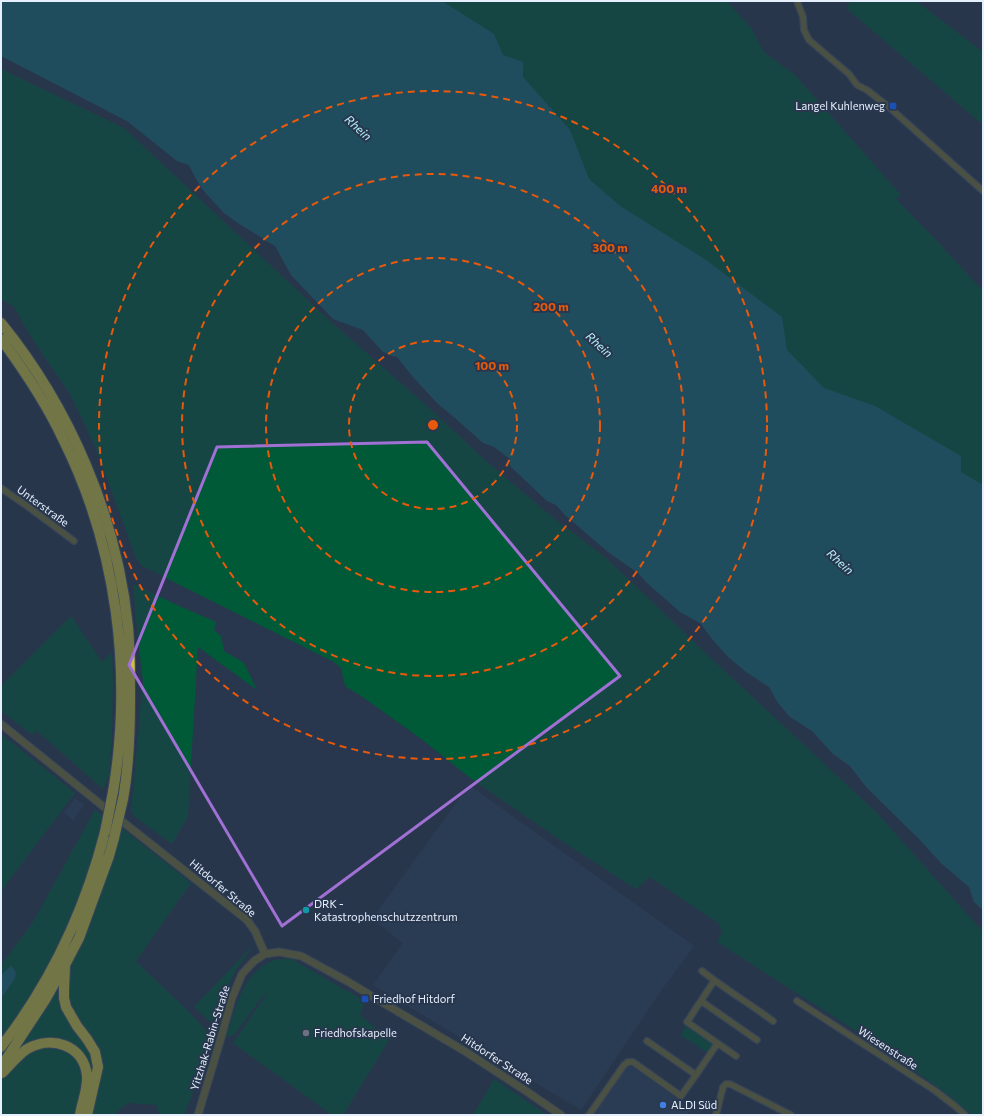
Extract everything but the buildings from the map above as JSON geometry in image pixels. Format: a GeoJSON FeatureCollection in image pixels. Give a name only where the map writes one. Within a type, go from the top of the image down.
{"type":"FeatureCollection","features":[{"type":"Feature","properties":{"kind":"highway"},"geometry":{"type":"LineString","coordinates":[[1,323],[32,364],[70,431],[93,484],[107,524],[116,558],[128,626],[130,667],[130,747],[123,799],[109,856],[90,911],[66,964],[45,1000],[1,1067]]}},
{"type":"Feature","properties":{"kind":"highway"},"geometry":{"type":"LineString","coordinates":[[1,339],[29,379],[63,438],[88,498],[106,556],[120,643],[121,692],[120,746],[113,792],[98,858],[81,907],[54,966],[13,1032],[1,1047]]}},
{"type":"Feature","properties":{"kind":"highway"},"geometry":{"type":"LineString","coordinates":[[66,964],[64,989],[66,1007],[95,1052],[98,1066],[84,1114]]}},
{"type":"Feature","properties":{"kind":"highway"},"geometry":{"type":"LineString","coordinates":[[1,1074],[26,1050],[43,1043],[54,1042],[66,1045],[80,1056],[84,1064],[87,1076],[84,1114]]}},
{"type":"Feature","properties":{"kind":"street"},"geometry":{"type":"LineString","coordinates":[[797,1],[802,12],[804,30],[809,40],[849,74],[857,85],[867,90],[890,108],[983,191]]}},
{"type":"Feature","properties":{"kind":"street","name":"Unterstraße"},"geometry":{"type":"LineString","coordinates":[[1,488],[74,541]]}},
{"type":"Feature","properties":{"kind":"street","name":"Hitdorfer Straße"},"geometry":{"type":"LineString","coordinates":[[1,724],[247,920],[255,931],[265,954],[279,952],[301,956],[315,963],[466,1052],[526,1090],[561,1115]]}},
{"type":"Feature","properties":{"kind":"street","name":"Yitzhak-Rabin-Straße"},"geometry":{"type":"LineString","coordinates":[[198,1115],[237,985],[242,974],[254,961],[265,954]]}},
{"type":"Feature","properties":{"kind":"street"},"geometry":{"type":"LineString","coordinates":[[702,971],[714,981],[773,1021]]}},
{"type":"Feature","properties":{"kind":"street"},"geometry":{"type":"LineString","coordinates":[[714,981],[687,1022],[736,1056]]}},
{"type":"Feature","properties":{"kind":"street"},"geometry":{"type":"LineString","coordinates":[[701,1001],[757,1040]]}},
{"type":"Feature","properties":{"kind":"street","name":"Wiesenstraße"},"geometry":{"type":"LineString","coordinates":[[797,1001],[934,1090],[965,1115]]}},
{"type":"Feature","properties":{"kind":"street"},"geometry":{"type":"LineString","coordinates":[[647,1042],[696,1076]]}},
{"type":"Feature","properties":{"kind":"street"},"geometry":{"type":"LineString","coordinates":[[589,1115],[624,1065],[628,1062],[633,1062],[681,1096],[717,1044]]}},
{"type":"Feature","properties":{"kind":"street"},"geometry":{"type":"LineString","coordinates":[[716,1115],[723,1087],[726,1084],[730,1084],[791,1115]]}},
{"type":"Feature","properties":{"kind":"highlighted area"},"geometry":{"type":"Polygon","coordinates":[[[427,442],[620,676],[282,926],[129,665],[217,447],[427,442]]]}},
{"type":"Feature","properties":{"kind":"shaded area"},"geometry":{"type":"Polygon","coordinates":[[[188,1],[727,1],[751,28],[764,52],[795,75],[901,195],[896,199],[983,291],[983,708],[188,1]]]}},
{"type":"Feature","properties":{"kind":"shaded area"},"geometry":{"type":"Polygon","coordinates":[[[851,1],[916,1],[983,52],[983,125],[846,8],[851,1]]]}},
{"type":"Feature","properties":{"kind":"shaded area"},"geometry":{"type":"Polygon","coordinates":[[[1,69],[124,128],[329,320],[427,406],[485,460],[551,516],[606,558],[877,813],[983,932],[983,1115],[972,1115],[942,1090],[856,1031],[717,942],[722,932],[718,923],[650,877],[636,889],[560,840],[469,777],[420,738],[345,686],[341,668],[334,662],[142,566],[136,558],[95,446],[70,394],[33,340],[14,307],[1,299],[1,69]]]}},
{"type":"Feature","properties":{"kind":"shaded area"},"geometry":{"type":"Polygon","coordinates":[[[133,584],[216,622],[214,630],[221,636],[224,651],[244,663],[257,690],[198,647],[188,816],[172,844],[138,819],[131,812],[143,681],[133,584]]]}},
{"type":"Feature","properties":{"kind":"shaded area"},"geometry":{"type":"Polygon","coordinates":[[[71,616],[102,662],[112,652],[112,735],[109,775],[103,789],[37,731],[32,735],[1,711],[1,686],[71,616]]]}},
{"type":"Feature","properties":{"kind":"shaded area"},"geometry":{"type":"Polygon","coordinates":[[[1,734],[75,793],[1,891],[1,734]]]}},
{"type":"Feature","properties":{"kind":"shaded area"},"geometry":{"type":"Polygon","coordinates":[[[469,785],[694,946],[658,995],[581,1110],[373,985],[403,943],[372,919],[469,785]]]}},
{"type":"Feature","properties":{"kind":"shaded area"},"geometry":{"type":"Polygon","coordinates":[[[75,798],[84,805],[73,820],[64,813],[75,798]]]}},
{"type":"Feature","properties":{"kind":"shaded area"},"geometry":{"type":"Polygon","coordinates":[[[95,810],[128,833],[191,883],[136,961],[190,1013],[207,1032],[207,1049],[184,1115],[159,1115],[157,1105],[128,1103],[113,1115],[1,1115],[1,999],[15,978],[16,973],[11,966],[1,975],[1,964],[33,922],[95,810]]]}},
{"type":"Feature","properties":{"kind":"shaded area"},"geometry":{"type":"Polygon","coordinates":[[[255,943],[235,971],[225,994],[216,1027],[194,1007],[255,943]]]}},
{"type":"Feature","properties":{"kind":"shaded area"},"geometry":{"type":"Polygon","coordinates":[[[279,959],[291,959],[365,1001],[360,1015],[389,1040],[343,1115],[332,1115],[233,1043],[266,995],[264,994],[235,1034],[226,1037],[237,1004],[247,983],[254,974],[272,961],[279,959]]]}},
{"type":"Feature","properties":{"kind":"shaded area"},"geometry":{"type":"Polygon","coordinates":[[[687,1025],[712,1043],[708,1053],[680,1035],[687,1025]]]}},
{"type":"Feature","properties":{"kind":"shaded area"},"geometry":{"type":"Polygon","coordinates":[[[629,1065],[692,1109],[687,1115],[592,1115],[626,1067],[629,1065]]]}},
{"type":"Feature","properties":{"kind":"shaded area"},"geometry":{"type":"Polygon","coordinates":[[[494,1079],[547,1115],[473,1115],[494,1079]]]}},
{"type":"Feature","properties":{"kind":"water","name":"Rhein"},"geometry":{"type":"Polygon","coordinates":[[[1,1],[442,1],[494,34],[503,55],[523,62],[523,77],[570,130],[589,179],[620,206],[706,260],[782,317],[787,350],[824,388],[875,406],[961,456],[961,472],[983,485],[983,910],[974,902],[969,887],[941,863],[920,840],[867,788],[850,766],[833,754],[812,731],[790,717],[778,703],[769,687],[746,672],[727,656],[700,623],[680,612],[647,583],[638,573],[608,552],[565,515],[556,505],[547,501],[510,466],[510,459],[494,447],[483,443],[437,403],[397,357],[382,351],[363,330],[333,319],[291,275],[275,246],[224,213],[202,189],[189,165],[177,161],[127,121],[1,56],[1,1]]]}},
{"type":"Feature","properties":{"kind":"water"},"geometry":{"type":"Polygon","coordinates":[[[11,966],[16,973],[15,978],[1,999],[1,975],[11,966]]]}},
{"type":"Feature","properties":{"kind":"place","name":"Langel Kuhlenweg"},"geometry":{"type":"Point","coordinates":[893,106]}},
{"type":"Feature","properties":{"kind":"place","name":"DRK - Katastrophenschutzzentrum"},"geometry":{"type":"Point","coordinates":[306,910]}},
{"type":"Feature","properties":{"kind":"place","name":"Friedhof Hitdorf"},"geometry":{"type":"Point","coordinates":[365,999]}},
{"type":"Feature","properties":{"kind":"place","name":"Friedhofskapelle"},"geometry":{"type":"Point","coordinates":[306,1033]}},
{"type":"Feature","properties":{"kind":"place","name":"ALDI Süd"},"geometry":{"type":"Point","coordinates":[663,1105]}}]}
